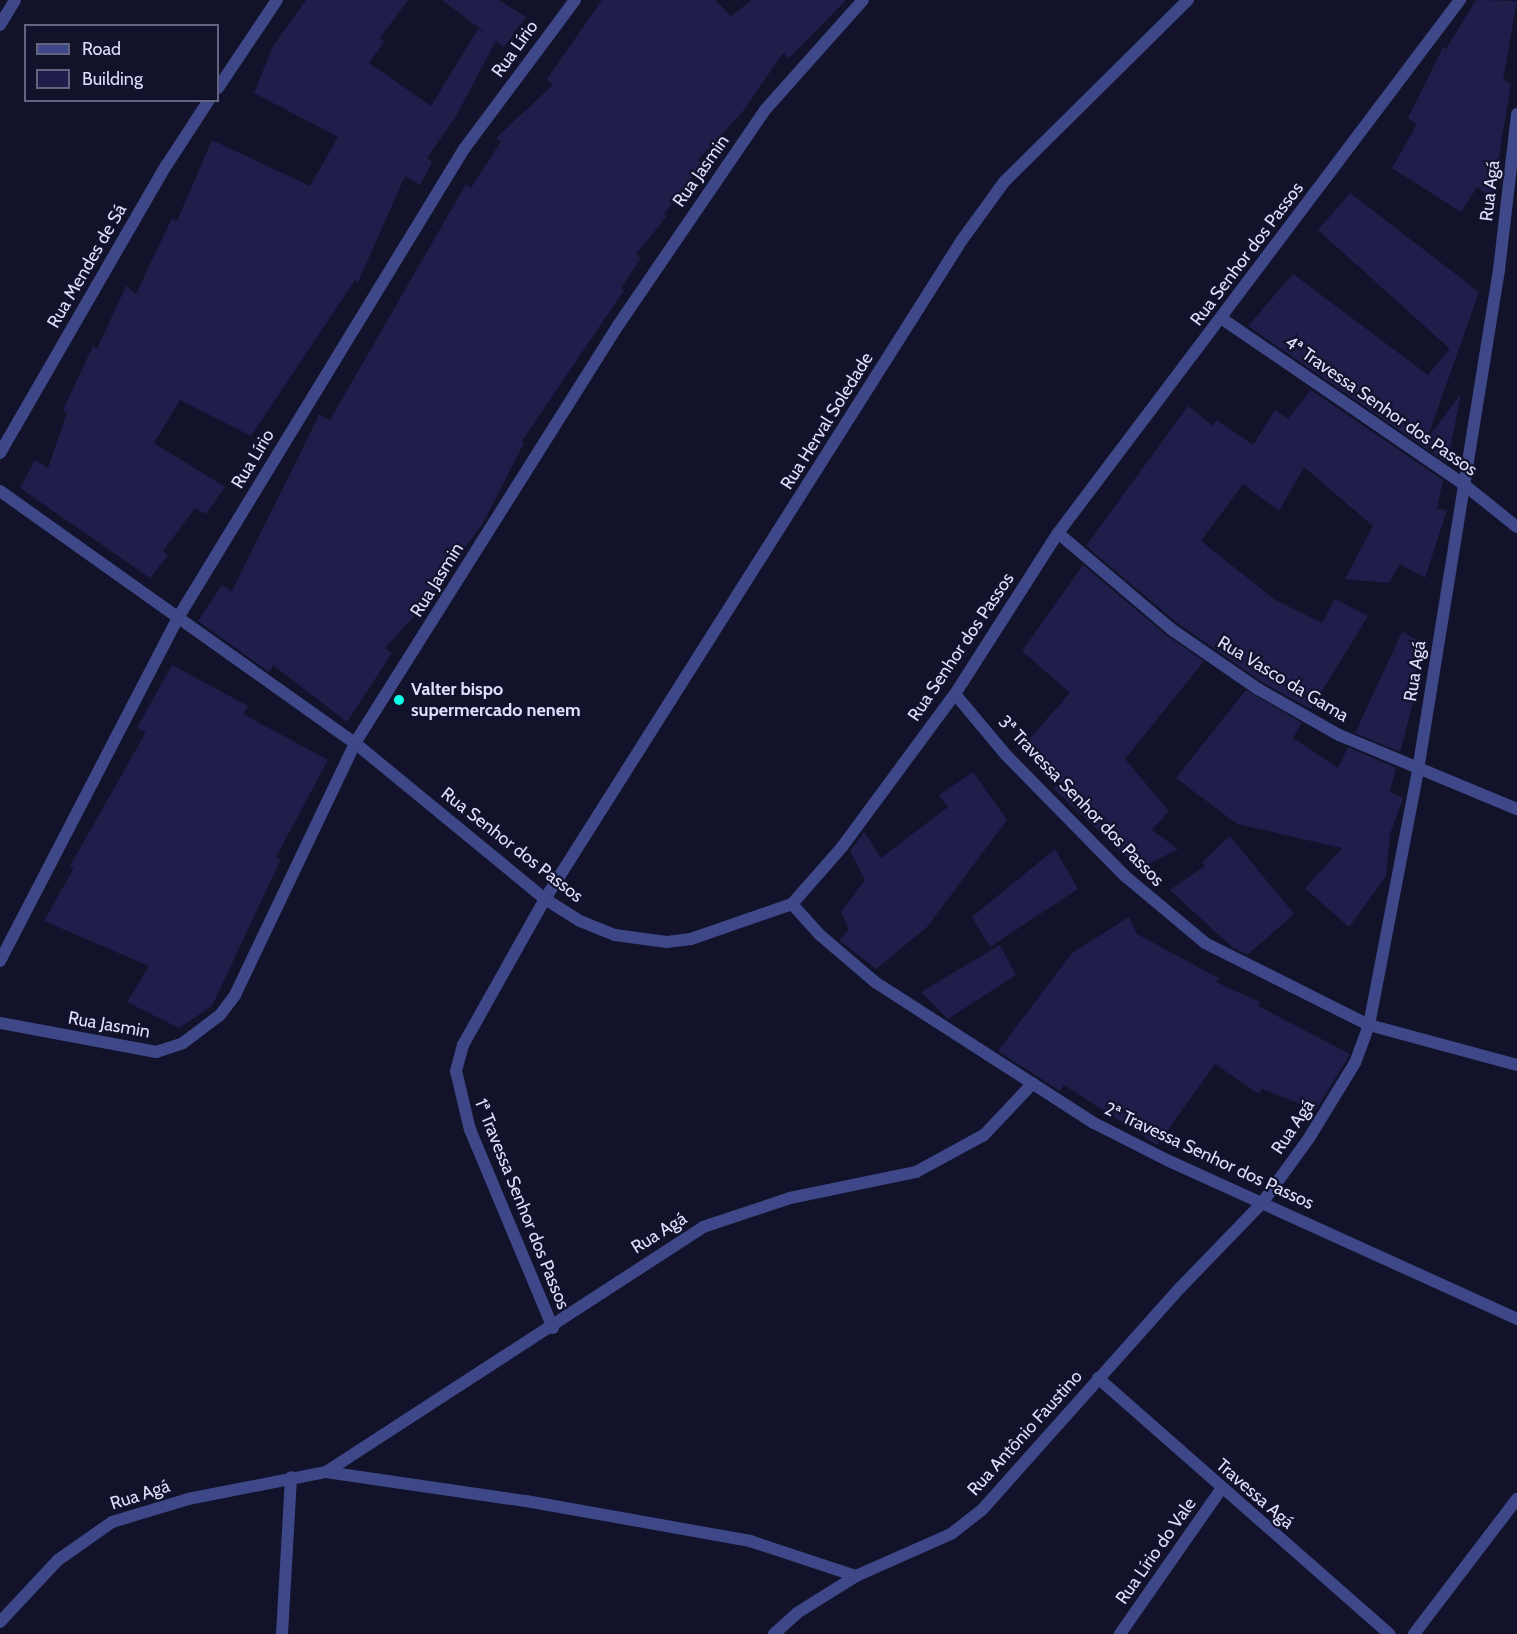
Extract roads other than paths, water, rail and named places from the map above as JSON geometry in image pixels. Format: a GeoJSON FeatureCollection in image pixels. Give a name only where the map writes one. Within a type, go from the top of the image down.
{"type":"FeatureCollection","features":[{"type":"Feature","properties":{"kind":"street"},"geometry":{"type":"LineString","coordinates":[[0,25],[15,0]]}},
{"type":"Feature","properties":{"kind":"street"},"geometry":{"type":"LineString","coordinates":[[219,87],[277,0]]}},
{"type":"Feature","properties":{"kind":"street","name":"Rua Lírio"},"geometry":{"type":"LineString","coordinates":[[0,961],[179,616],[464,149],[575,0]]}},
{"type":"Feature","properties":{"kind":"street","name":"Rua Jasmin"},"geometry":{"type":"LineString","coordinates":[[0,1023],[156,1052],[183,1043],[201,1031],[235,995],[355,743],[681,229],[765,110],[863,0]]}},
{"type":"Feature","properties":{"kind":"street","name":"Rua Herval Soledade"},"geometry":{"type":"LineString","coordinates":[[545,899],[962,240],[1004,182],[1188,0]]}},
{"type":"Feature","properties":{"kind":"street","name":"Rua Senhor dos Passos"},"geometry":{"type":"LineString","coordinates":[[0,491],[355,743],[545,899],[580,921],[615,935],[667,942],[691,939],[792,904],[842,847],[955,694],[1058,533],[1460,0]]}},
{"type":"Feature","properties":{"kind":"street","name":"Rua Mendes de Sá"},"geometry":{"type":"LineString","coordinates":[[0,453],[166,166],[208,102]]}},
{"type":"Feature","properties":{"kind":"street","name":"Rua Agá"},"geometry":{"type":"LineString","coordinates":[[1262,1203],[1309,1138],[1355,1063],[1369,1025],[1418,770],[1462,483],[1499,270],[1517,114]]}},
{"type":"Feature","properties":{"kind":"street","name":"4ª Travessa Senhor dos Passos"},"geometry":{"type":"LineString","coordinates":[[1221,318],[1462,483],[1517,527]]}},
{"type":"Feature","properties":{"kind":"street","name":"Rua Vasco da Gama"},"geometry":{"type":"LineString","coordinates":[[1058,533],[1171,629],[1218,663],[1340,735],[1418,770],[1517,809]]}},
{"type":"Feature","properties":{"kind":"street","name":"3ª Travessa Senhor dos Passos"},"geometry":{"type":"LineString","coordinates":[[955,694],[1006,755],[1125,876],[1205,943],[1369,1025],[1517,1065]]}},
{"type":"Feature","properties":{"kind":"street","name":"1ª Travessa Senhor dos Passos"},"geometry":{"type":"LineString","coordinates":[[545,899],[463,1045],[456,1071],[470,1130],[552,1328]]}},
{"type":"Feature","properties":{"kind":"street","name":"2ª Travessa Senhor dos Passos"},"geometry":{"type":"LineString","coordinates":[[792,904],[820,935],[875,982],[1094,1123],[1262,1203],[1517,1319]]}},
{"type":"Feature","properties":{"kind":"street","name":"Rua Agá"},"geometry":{"type":"LineString","coordinates":[[326,1472],[552,1328],[600,1291],[703,1227],[790,1198],[916,1172],[984,1135],[1033,1083]]}},
{"type":"Feature","properties":{"kind":"street","name":"Rua Antônio Faustino"},"geometry":{"type":"LineString","coordinates":[[774,1634],[797,1613],[856,1576],[951,1534],[982,1510],[1098,1378],[1262,1203]]}},
{"type":"Feature","properties":{"kind":"street","name":"Travessa Agá"},"geometry":{"type":"LineString","coordinates":[[1098,1378],[1221,1489],[1389,1634]]}},
{"type":"Feature","properties":{"kind":"street","name":"Rua Agá"},"geometry":{"type":"LineString","coordinates":[[0,1622],[58,1560],[112,1522],[188,1499],[291,1477],[326,1472],[526,1501],[750,1541],[856,1576]]}},
{"type":"Feature","properties":{"kind":"street"},"geometry":{"type":"LineString","coordinates":[[282,1634],[291,1477]]}},
{"type":"Feature","properties":{"kind":"street","name":"Rua Lírio do Vale"},"geometry":{"type":"LineString","coordinates":[[1120,1634],[1221,1489]]}},
{"type":"Feature","properties":{"kind":"street"},"geometry":{"type":"LineString","coordinates":[[1414,1634],[1517,1499]]}},
{"type":"Feature","properties":{"kind":"place","name":"Valter bispo supermercado nenem"},"geometry":{"type":"Point","coordinates":[399,700]}}]}
